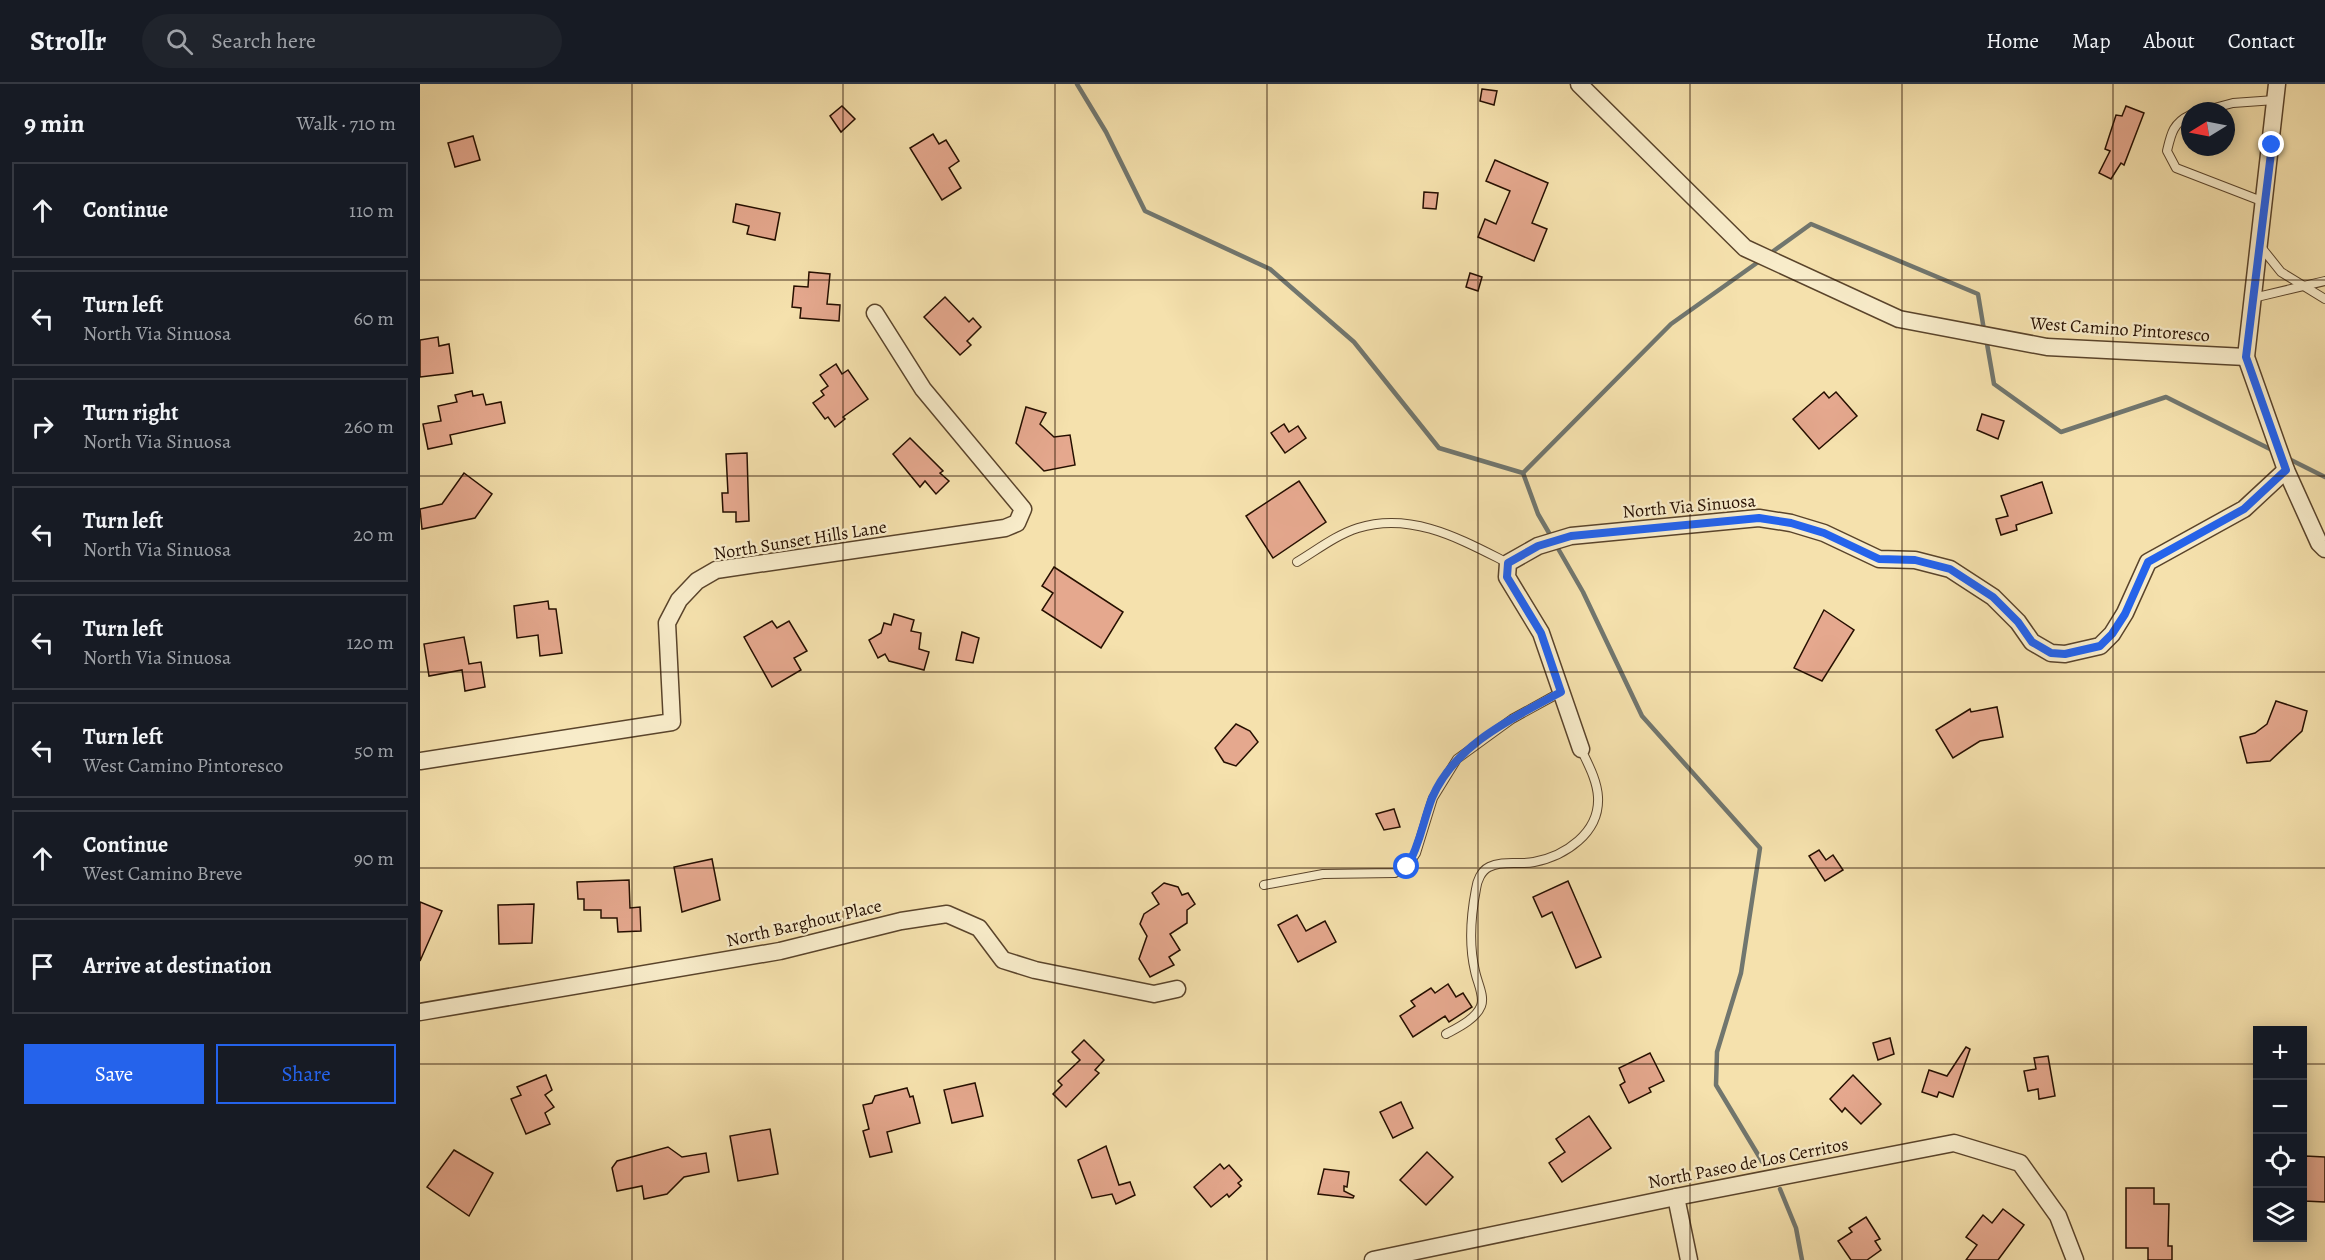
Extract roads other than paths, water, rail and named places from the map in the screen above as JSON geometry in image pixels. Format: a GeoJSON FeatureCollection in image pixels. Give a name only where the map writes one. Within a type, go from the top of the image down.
{"type":"FeatureCollection","features":[{"type":"Feature","properties":{"kind":"street","name":"West Camino Pintoresco"},"geometry":{"type":"LineString","coordinates":[[1579,84],[1745,248],[1899,319],[2047,347],[2246,357]]}},
{"type":"Feature","properties":{"kind":"street"},"geometry":{"type":"LineString","coordinates":[[2277,92],[2246,357],[2286,470],[2319,543],[2325,549]]}},
{"type":"Feature","properties":{"kind":"street","name":"North Sunset Hills Lane"},"geometry":{"type":"LineString","coordinates":[[420,761],[672,722],[667,623],[679,600],[697,581],[716,570],[1005,528],[1017,523],[1023,509],[923,389],[875,313]]}},
{"type":"Feature","properties":{"kind":"street","name":"North Via Sinuosa"},"geometry":{"type":"LineString","coordinates":[[1508,563],[1538,546],[1571,536],[1759,518],[1770,519],[1824,533],[1879,559],[1915,560],[1950,569],[1993,597],[2018,622],[2032,642],[2051,653],[2065,654],[2100,646],[2112,634],[2125,614],[2148,562],[2244,509],[2286,470]]}},
{"type":"Feature","properties":{"kind":"street"},"geometry":{"type":"LineString","coordinates":[[1508,563],[1507,577],[1541,633],[1581,750]]}},
{"type":"Feature","properties":{"kind":"street","name":"North Barghout Place"},"geometry":{"type":"LineString","coordinates":[[420,1012],[780,951],[901,921],[947,914],[979,928],[1004,960],[1154,994],[1177,989]]}},
{"type":"Feature","properties":{"kind":"street","name":"North Paseo de Los Cerritos"},"geometry":{"type":"LineString","coordinates":[[1373,1260],[1676,1197],[1954,1143],[2020,1162],[2058,1216],[2075,1260]]}},
{"type":"Feature","properties":{"kind":"street"},"geometry":{"type":"LineString","coordinates":[[1676,1197],[1689,1260]]}},
{"type":"Feature","properties":{"kind":"lane"},"geometry":{"type":"LineString","coordinates":[[2235,102],[2277,92]]}},
{"type":"Feature","properties":{"kind":"lane"},"geometry":{"type":"LineString","coordinates":[[2181,118],[2171,132],[2167,151],[2176,168],[2264,202]]}},
{"type":"Feature","properties":{"kind":"lane"},"geometry":{"type":"LineString","coordinates":[[2259,244],[2268,259],[2280,272],[2325,299]]}},
{"type":"Feature","properties":{"kind":"lane"},"geometry":{"type":"LineString","coordinates":[[2253,298],[2325,281]]}},
{"type":"Feature","properties":{"kind":"lane"},"geometry":{"type":"LineString","coordinates":[[1297,562],[1359,528],[1400,524],[1440,530],[1508,563]]}},
{"type":"Feature","properties":{"kind":"lane"},"geometry":{"type":"LineString","coordinates":[[1264,885],[1323,874],[1395,873],[1407,867],[1416,853],[1432,798],[1457,759],[1512,719],[1561,692]]}},
{"type":"Feature","properties":{"kind":"lane"},"geometry":{"type":"LineString","coordinates":[[1446,1034],[1473,1017],[1482,1001],[1472,953],[1476,889],[1483,870],[1491,865],[1532,863],[1555,857],[1583,838],[1589,827],[1598,798],[1595,782],[1581,750]]}},
{"type":"Feature","properties":{"kind":"waterway"},"geometry":{"type":"LineString","coordinates":[[1077,84],[1106,132],[1145,211],[1270,269],[1354,342],[1439,448],[1523,473],[1538,514],[1552,538]]}},
{"type":"Feature","properties":{"kind":"waterway"},"geometry":{"type":"LineString","coordinates":[[1768,255],[1811,224],[1978,294],[1984,330]]}},
{"type":"Feature","properties":{"kind":"waterway"},"geometry":{"type":"LineString","coordinates":[[1523,473],[1671,324],[1761,260]]}},
{"type":"Feature","properties":{"kind":"waterway"},"geometry":{"type":"LineString","coordinates":[[1986,338],[1994,384],[2061,432],[2166,397],[2274,451]]}},
{"type":"Feature","properties":{"kind":"waterway"},"geometry":{"type":"LineString","coordinates":[[2287,458],[2325,477]]}},
{"type":"Feature","properties":{"kind":"waterway"},"geometry":{"type":"LineString","coordinates":[[1556,545],[1583,592],[1642,716],[1760,848],[1741,973],[1717,1052],[1716,1085],[1763,1163]]}},
{"type":"Feature","properties":{"kind":"waterway"},"geometry":{"type":"LineString","coordinates":[[1780,1189],[1796,1228],[1802,1260]]}}]}
